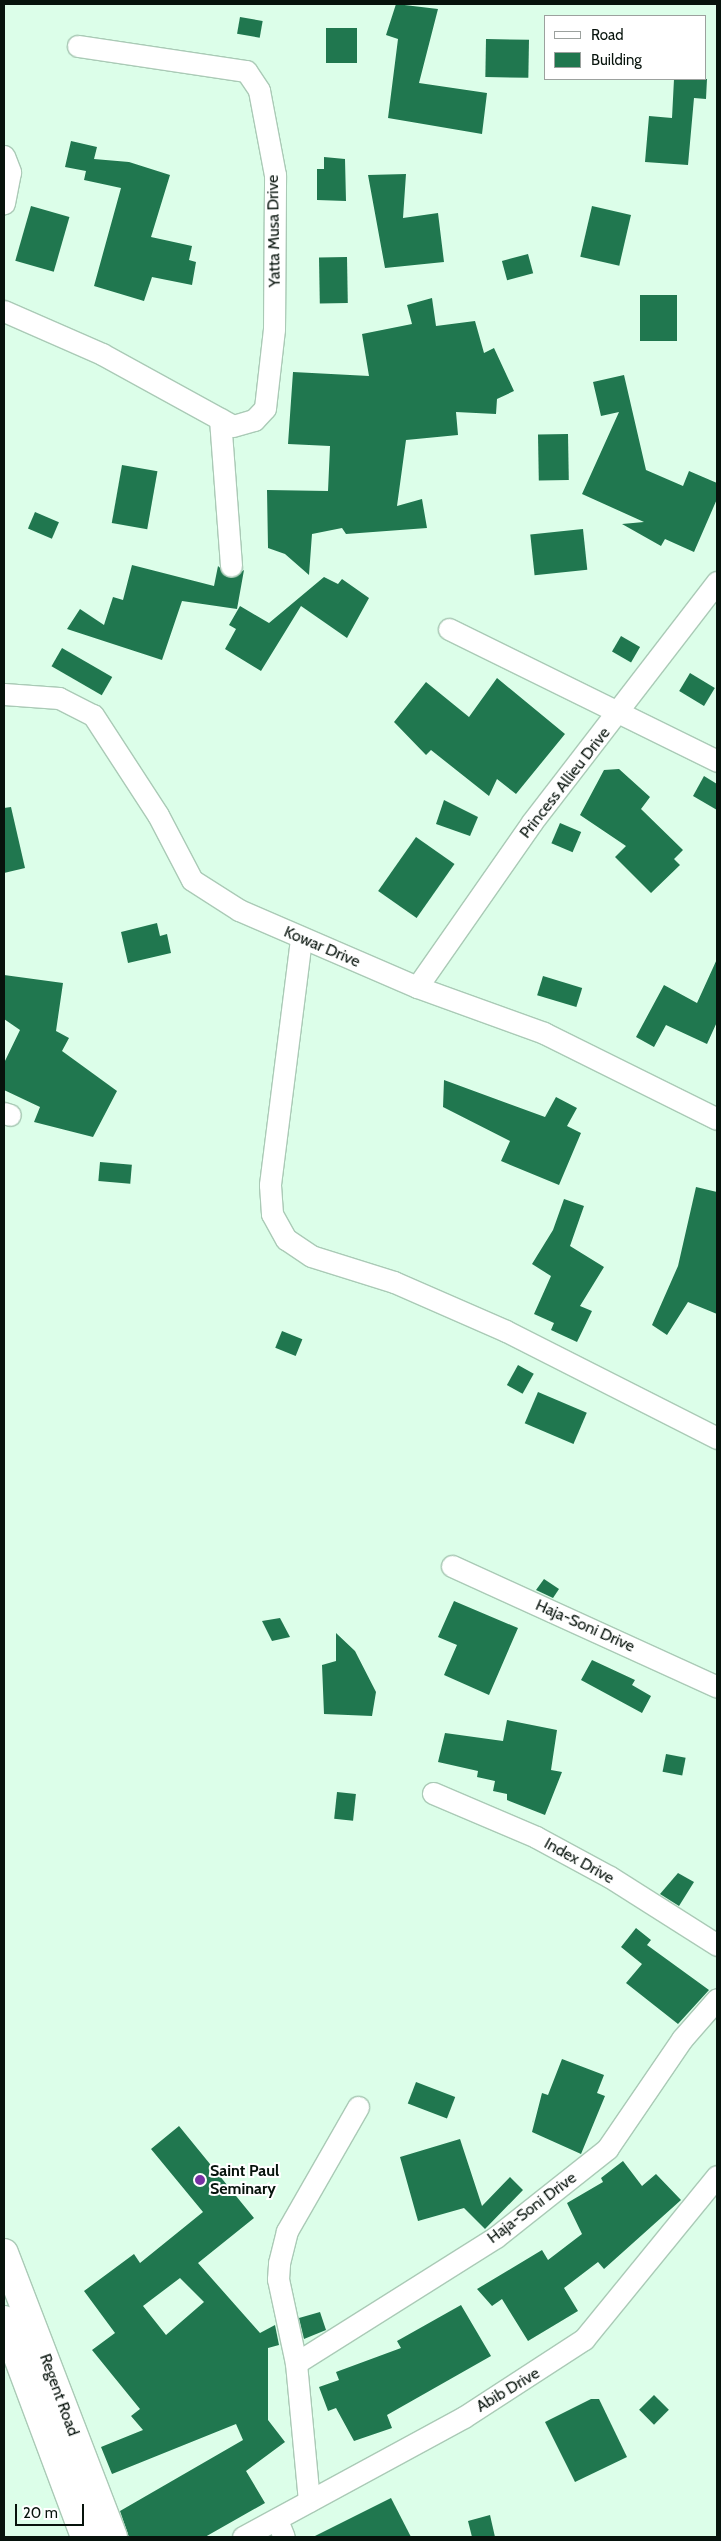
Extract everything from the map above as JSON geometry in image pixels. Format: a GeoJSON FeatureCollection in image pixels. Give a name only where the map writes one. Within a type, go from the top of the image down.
{"type":"FeatureCollection","features":[{"type":"Feature","properties":{"kind":"main road","name":"Regent Road"},"geometry":{"type":"LineString","coordinates":[[4,2253],[113,2537]]}},
{"type":"Feature","properties":{"kind":"main road","name":"Regent Road"},"geometry":{"type":"LineString","coordinates":[[4,2320],[85,2537]]}},
{"type":"Feature","properties":{"kind":"street","name":"Yatta Musa Drive"},"geometry":{"type":"LineString","coordinates":[[78,46],[246,71],[259,90],[275,175],[274,329],[264,408],[254,420],[226,422]]}},
{"type":"Feature","properties":{"kind":"street"},"geometry":{"type":"LineString","coordinates":[[4,156],[10,172],[4,203]]}},
{"type":"Feature","properties":{"kind":"street"},"geometry":{"type":"LineString","coordinates":[[4,311],[102,354],[226,422],[231,566]]}},
{"type":"Feature","properties":{"kind":"street","name":"Princess Allieu Drive"},"geometry":{"type":"LineString","coordinates":[[417,987],[538,814],[622,711],[717,582]]}},
{"type":"Feature","properties":{"kind":"street"},"geometry":{"type":"LineString","coordinates":[[449,629],[622,711],[717,761]]}},
{"type":"Feature","properties":{"kind":"street","name":"Kowar Drive"},"geometry":{"type":"LineString","coordinates":[[4,694],[59,698],[93,715],[158,815],[192,880],[240,910],[301,939],[417,987],[544,1033],[717,1119]]}},
{"type":"Feature","properties":{"kind":"street"},"geometry":{"type":"LineString","coordinates":[[301,939],[270,1185],[272,1214],[286,1239],[311,1256],[394,1282],[506,1331],[717,1438]]}},
{"type":"Feature","properties":{"kind":"street","name":"Haja-Soni Drive"},"geometry":{"type":"LineString","coordinates":[[452,1566],[717,1687]]}},
{"type":"Feature","properties":{"kind":"street","name":"Index Drive"},"geometry":{"type":"LineString","coordinates":[[433,1793],[536,1838],[610,1877],[717,1945]]}},
{"type":"Feature","properties":{"kind":"street","name":"Haja-Soni Drive"},"geometry":{"type":"LineString","coordinates":[[296,2363],[496,2237],[607,2149],[682,2039],[717,1999]]}},
{"type":"Feature","properties":{"kind":"street"},"geometry":{"type":"LineString","coordinates":[[309,2501],[296,2363],[278,2279],[282,2246],[358,2106]]}},
{"type":"Feature","properties":{"kind":"street","name":"Abib Drive"},"geometry":{"type":"LineString","coordinates":[[243,2537],[280,2529],[309,2501],[464,2417],[584,2339],[717,2176]]}},
{"type":"Feature","properties":{"kind":"building"},"geometry":{"type":"Polygon","coordinates":[[[396,4],[438,9],[419,83],[487,93],[482,134],[388,118],[398,39],[386,35],[396,4]]]}},
{"type":"Feature","properties":{"kind":"building"},"geometry":{"type":"Polygon","coordinates":[[[240,17],[263,21],[260,38],[237,34],[240,17]]]}},
{"type":"Feature","properties":{"kind":"building"},"geometry":{"type":"Polygon","coordinates":[[[326,28],[357,28],[357,63],[326,63],[326,28]]]}},
{"type":"Feature","properties":{"kind":"building"},"geometry":{"type":"Polygon","coordinates":[[[486,39],[529,40],[528,78],[485,77],[486,39]]]}},
{"type":"Feature","properties":{"kind":"building"},"geometry":{"type":"Polygon","coordinates":[[[707,79],[706,99],[694,98],[688,165],[645,162],[649,116],[672,118],[674,80],[707,79]]]}},
{"type":"Feature","properties":{"kind":"building"},"geometry":{"type":"Polygon","coordinates":[[[71,141],[97,147],[94,159],[129,162],[170,175],[151,237],[192,246],[189,260],[196,262],[192,285],[152,277],[144,301],[94,286],[121,188],[84,180],[86,171],[65,167],[71,141]]]}},
{"type":"Feature","properties":{"kind":"building"},"geometry":{"type":"Polygon","coordinates":[[[324,157],[345,159],[346,201],[317,200],[317,169],[324,169],[324,157]]]}},
{"type":"Feature","properties":{"kind":"building"},"geometry":{"type":"Polygon","coordinates":[[[406,174],[403,218],[438,213],[444,262],[385,268],[368,175],[406,174]]]}},
{"type":"Feature","properties":{"kind":"building"},"geometry":{"type":"Polygon","coordinates":[[[31,206],[69,217],[54,272],[15,261],[31,206]]]}},
{"type":"Feature","properties":{"kind":"building"},"geometry":{"type":"Polygon","coordinates":[[[592,206],[631,215],[619,266],[580,257],[592,206]]]}},
{"type":"Feature","properties":{"kind":"building"},"geometry":{"type":"Polygon","coordinates":[[[528,254],[533,273],[507,280],[502,261],[528,254]]]}},
{"type":"Feature","properties":{"kind":"building"},"geometry":{"type":"Polygon","coordinates":[[[319,257],[347,257],[348,303],[320,303],[319,257]]]}},
{"type":"Feature","properties":{"kind":"building"},"geometry":{"type":"Polygon","coordinates":[[[640,295],[677,295],[677,341],[640,341],[640,295]]]}},
{"type":"Feature","properties":{"kind":"building"},"geometry":{"type":"Polygon","coordinates":[[[432,298],[436,326],[475,321],[484,353],[494,348],[514,391],[497,399],[496,414],[456,412],[458,435],[406,440],[397,506],[422,499],[427,528],[346,534],[342,528],[312,534],[309,575],[285,554],[268,548],[267,490],[328,491],[330,446],[288,444],[293,372],[369,376],[362,334],[412,324],[407,305],[432,298]]]}},
{"type":"Feature","properties":{"kind":"building"},"geometry":{"type":"Polygon","coordinates":[[[624,375],[646,470],[683,486],[689,471],[717,483],[717,499],[694,552],[665,539],[661,546],[622,524],[644,522],[582,494],[619,412],[601,416],[593,382],[624,375]]]}},
{"type":"Feature","properties":{"kind":"building"},"geometry":{"type":"Polygon","coordinates":[[[568,434],[569,480],[539,481],[538,435],[568,434]]]}},
{"type":"Feature","properties":{"kind":"building"},"geometry":{"type":"Polygon","coordinates":[[[122,465],[157,471],[147,529],[112,523],[122,465]]]}},
{"type":"Feature","properties":{"kind":"building"},"geometry":{"type":"Polygon","coordinates":[[[35,512],[59,522],[52,539],[28,529],[35,512]]]}},
{"type":"Feature","properties":{"kind":"building"},"geometry":{"type":"Polygon","coordinates":[[[583,529],[587,570],[535,575],[530,535],[583,529]]]}},
{"type":"Feature","properties":{"kind":"building"},"geometry":{"type":"Polygon","coordinates":[[[132,565],[214,586],[218,566],[231,578],[244,570],[237,609],[182,601],[162,660],[67,629],[80,609],[104,625],[113,597],[123,600],[132,565]]]}},
{"type":"Feature","properties":{"kind":"building"},"geometry":{"type":"Polygon","coordinates":[[[324,577],[338,584],[342,579],[369,598],[347,638],[301,606],[261,671],[225,649],[236,629],[229,625],[240,606],[269,623],[324,577]]]}},
{"type":"Feature","properties":{"kind":"building"},"geometry":{"type":"Polygon","coordinates":[[[621,636],[640,647],[631,663],[612,652],[621,636]]]}},
{"type":"Feature","properties":{"kind":"building"},"geometry":{"type":"Polygon","coordinates":[[[62,648],[112,677],[102,695],[52,666],[62,648]]]}},
{"type":"Feature","properties":{"kind":"building"},"geometry":{"type":"Polygon","coordinates":[[[690,673],[715,688],[704,706],[679,691],[690,673]]]}},
{"type":"Feature","properties":{"kind":"building"},"geometry":{"type":"Polygon","coordinates":[[[497,678],[565,734],[516,794],[497,779],[489,796],[431,750],[426,755],[394,722],[426,682],[469,717],[497,678]]]}},
{"type":"Feature","properties":{"kind":"building"},"geometry":{"type":"Polygon","coordinates":[[[619,769],[650,797],[641,809],[683,850],[674,859],[680,865],[651,893],[615,857],[626,846],[580,815],[604,770],[619,769]]]}},
{"type":"Feature","properties":{"kind":"building"},"geometry":{"type":"Polygon","coordinates":[[[704,776],[717,784],[717,810],[693,796],[704,776]]]}},
{"type":"Feature","properties":{"kind":"building"},"geometry":{"type":"Polygon","coordinates":[[[444,800],[478,817],[470,836],[436,824],[444,800]]]}},
{"type":"Feature","properties":{"kind":"building"},"geometry":{"type":"Polygon","coordinates":[[[11,807],[25,868],[4,873],[4,808],[11,807]]]}},
{"type":"Feature","properties":{"kind":"building"},"geometry":{"type":"Polygon","coordinates":[[[560,823],[581,832],[573,852],[551,843],[560,823]]]}},
{"type":"Feature","properties":{"kind":"building"},"geometry":{"type":"Polygon","coordinates":[[[416,837],[455,864],[417,918],[378,891],[416,837]]]}},
{"type":"Feature","properties":{"kind":"building"},"geometry":{"type":"Polygon","coordinates":[[[157,923],[160,936],[167,934],[171,953],[128,963],[121,932],[157,923]]]}},
{"type":"Feature","properties":{"kind":"building"},"geometry":{"type":"Polygon","coordinates":[[[717,959],[717,1022],[707,1044],[666,1025],[654,1047],[636,1037],[664,985],[697,1003],[717,959]]]}},
{"type":"Feature","properties":{"kind":"building"},"geometry":{"type":"Polygon","coordinates":[[[4,975],[63,983],[56,1031],[69,1038],[62,1051],[117,1091],[93,1137],[34,1122],[40,1107],[4,1090],[4,1063],[20,1030],[4,1019],[4,975]]]}},
{"type":"Feature","properties":{"kind":"building"},"geometry":{"type":"Polygon","coordinates":[[[543,976],[582,988],[576,1007],[537,995],[543,976]]]}},
{"type":"Feature","properties":{"kind":"building"},"geometry":{"type":"Polygon","coordinates":[[[444,1080],[545,1117],[556,1097],[577,1108],[567,1126],[581,1133],[559,1185],[501,1161],[510,1141],[443,1107],[444,1080]]]}},
{"type":"Feature","properties":{"kind":"building"},"geometry":{"type":"Polygon","coordinates":[[[100,1162],[132,1165],[130,1184],[98,1181],[100,1162]]]}},
{"type":"Feature","properties":{"kind":"building"},"geometry":{"type":"Polygon","coordinates":[[[696,1187],[717,1192],[717,1314],[688,1302],[667,1335],[652,1325],[678,1266],[696,1187]]]}},
{"type":"Feature","properties":{"kind":"building"},"geometry":{"type":"Polygon","coordinates":[[[564,1199],[584,1206],[570,1246],[604,1267],[580,1306],[592,1311],[577,1342],[551,1330],[554,1323],[534,1314],[551,1276],[532,1264],[553,1230],[564,1199]]]}},
{"type":"Feature","properties":{"kind":"building"},"geometry":{"type":"Polygon","coordinates":[[[282,1331],[302,1339],[296,1356],[275,1348],[282,1331]]]}},
{"type":"Feature","properties":{"kind":"building"},"geometry":{"type":"Polygon","coordinates":[[[518,1365],[534,1374],[523,1394],[507,1385],[518,1365]]]}},
{"type":"Feature","properties":{"kind":"building"},"geometry":{"type":"Polygon","coordinates":[[[538,1392],[587,1413],[574,1444],[525,1423],[538,1392]]]}},
{"type":"Feature","properties":{"kind":"building"},"geometry":{"type":"Polygon","coordinates":[[[544,1579],[559,1589],[553,1598],[536,1590],[544,1579]]]}},
{"type":"Feature","properties":{"kind":"building"},"geometry":{"type":"Polygon","coordinates":[[[454,1601],[518,1628],[489,1695],[444,1675],[457,1645],[438,1637],[454,1601]]]}},
{"type":"Feature","properties":{"kind":"building"},"geometry":{"type":"Polygon","coordinates":[[[280,1618],[290,1637],[272,1641],[262,1621],[280,1618]]]}},
{"type":"Feature","properties":{"kind":"building"},"geometry":{"type":"Polygon","coordinates":[[[336,1633],[355,1651],[376,1692],[372,1716],[324,1714],[322,1665],[336,1661],[336,1633]]]}},
{"type":"Feature","properties":{"kind":"building"},"geometry":{"type":"Polygon","coordinates":[[[592,1660],[635,1680],[632,1685],[651,1696],[642,1713],[581,1680],[592,1660]]]}},
{"type":"Feature","properties":{"kind":"building"},"geometry":{"type":"Polygon","coordinates":[[[507,1720],[557,1730],[551,1770],[562,1772],[545,1815],[507,1800],[507,1794],[493,1791],[495,1781],[477,1777],[478,1771],[438,1762],[445,1733],[503,1741],[507,1720]]]}},
{"type":"Feature","properties":{"kind":"building"},"geometry":{"type":"Polygon","coordinates":[[[666,1754],[686,1758],[682,1775],[663,1772],[666,1754]]]}},
{"type":"Feature","properties":{"kind":"building"},"geometry":{"type":"Polygon","coordinates":[[[337,1792],[356,1794],[353,1821],[334,1819],[337,1792]]]}},
{"type":"Feature","properties":{"kind":"building"},"geometry":{"type":"Polygon","coordinates":[[[678,1873],[694,1882],[679,1906],[660,1894],[678,1873]]]}},
{"type":"Feature","properties":{"kind":"building"},"geometry":{"type":"Polygon","coordinates":[[[636,1928],[651,1940],[647,1945],[709,1990],[678,2024],[626,1983],[642,1964],[621,1947],[636,1928]]]}},
{"type":"Feature","properties":{"kind":"building"},"geometry":{"type":"Polygon","coordinates":[[[562,2059],[604,2075],[597,2093],[605,2096],[581,2154],[532,2132],[542,2093],[548,2095],[562,2059]]]}},
{"type":"Feature","properties":{"kind":"building"},"geometry":{"type":"Polygon","coordinates":[[[416,2082],[455,2097],[447,2119],[408,2103],[416,2082]]]}},
{"type":"Feature","properties":{"kind":"building"},"geometry":{"type":"Polygon","coordinates":[[[179,2126],[254,2218],[198,2263],[260,2333],[275,2325],[279,2345],[268,2348],[268,2420],[285,2442],[246,2471],[265,2503],[205,2537],[129,2537],[120,2511],[243,2440],[236,2424],[112,2474],[101,2447],[143,2430],[131,2416],[140,2409],[92,2350],[115,2333],[84,2291],[134,2254],[140,2263],[203,2212],[151,2149],[179,2126]],[[180,2278],[143,2306],[166,2335],[204,2302],[180,2278]]]}},
{"type":"Feature","properties":{"kind":"building"},"geometry":{"type":"Polygon","coordinates":[[[460,2139],[482,2206],[510,2177],[523,2190],[485,2229],[464,2208],[418,2221],[400,2157],[460,2139]]]}},
{"type":"Feature","properties":{"kind":"building"},"geometry":{"type":"Polygon","coordinates":[[[623,2161],[642,2186],[656,2174],[681,2200],[604,2269],[598,2262],[564,2288],[578,2311],[528,2341],[502,2299],[492,2306],[477,2289],[542,2250],[548,2260],[582,2234],[567,2203],[603,2182],[601,2178],[623,2161]]]}},
{"type":"Feature","properties":{"kind":"building"},"geometry":{"type":"Polygon","coordinates":[[[461,2305],[491,2356],[387,2415],[392,2428],[354,2441],[336,2408],[328,2411],[319,2387],[339,2380],[336,2372],[401,2348],[397,2341],[461,2305]]]}},
{"type":"Feature","properties":{"kind":"building"},"geometry":{"type":"Polygon","coordinates":[[[320,2312],[326,2330],[304,2339],[299,2318],[320,2312]]]}},
{"type":"Feature","properties":{"kind":"building"},"geometry":{"type":"Polygon","coordinates":[[[654,2395],[669,2410],[654,2425],[639,2410],[654,2395]]]}},
{"type":"Feature","properties":{"kind":"building"},"geometry":{"type":"Polygon","coordinates":[[[591,2399],[599,2399],[627,2457],[575,2482],[545,2422],[591,2399]]]}},
{"type":"Feature","properties":{"kind":"building"},"geometry":{"type":"Polygon","coordinates":[[[391,2498],[411,2537],[313,2537],[391,2498]]]}},
{"type":"Feature","properties":{"kind":"building"},"geometry":{"type":"Polygon","coordinates":[[[490,2515],[495,2537],[472,2537],[468,2521],[490,2515]]]}},
{"type":"Feature","properties":{"kind":"place","name":"Saint Paul Seminary"},"geometry":{"type":"Point","coordinates":[200,2180]}}]}
